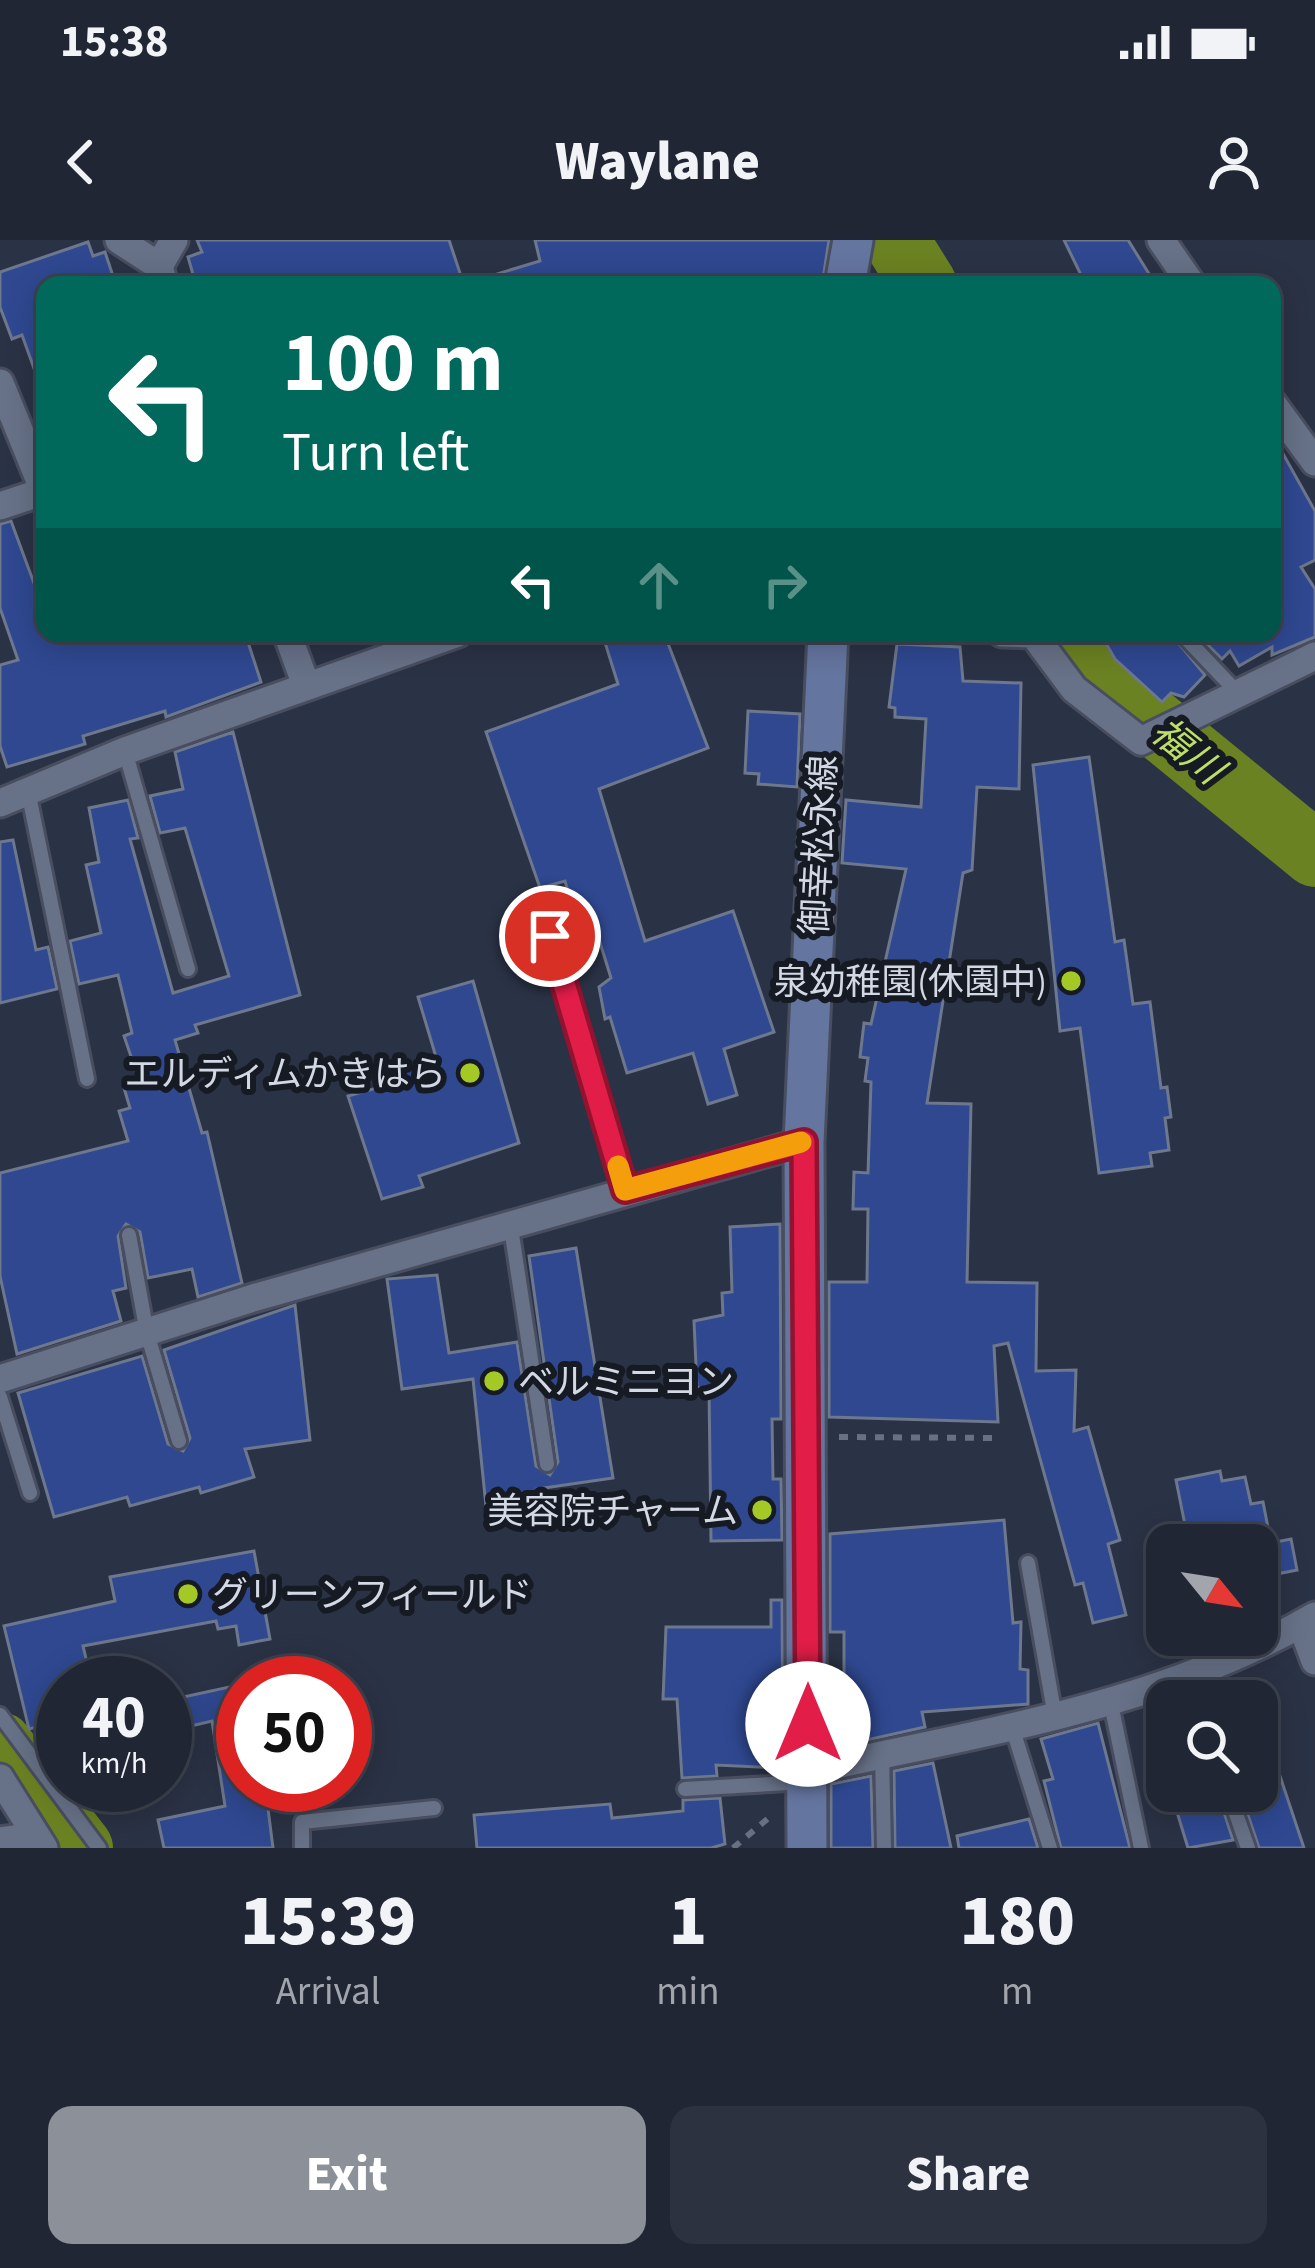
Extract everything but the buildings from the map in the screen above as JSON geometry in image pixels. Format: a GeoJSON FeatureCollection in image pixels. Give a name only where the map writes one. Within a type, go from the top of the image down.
{"type":"FeatureCollection","features":[{"type":"Feature","properties":{"kind":"main road"},"geometry":{"type":"LineString","coordinates":[[847,276],[853,240]]}},
{"type":"Feature","properties":{"kind":"main road","name":"御幸松永線"},"geometry":{"type":"LineString","coordinates":[[807,1848],[804,1142],[828,642]]}},
{"type":"Feature","properties":{"kind":"street"},"geometry":{"type":"LineString","coordinates":[[119,240],[162,276],[174,240]]}},
{"type":"Feature","properties":{"kind":"street"},"geometry":{"type":"LineString","coordinates":[[1160,240],[1186,276]]}},
{"type":"Feature","properties":{"kind":"street"},"geometry":{"type":"LineString","coordinates":[[0,383],[36,471]]}},
{"type":"Feature","properties":{"kind":"street"},"geometry":{"type":"LineString","coordinates":[[1281,416],[1315,462]]}},
{"type":"Feature","properties":{"kind":"street"},"geometry":{"type":"LineString","coordinates":[[0,506],[36,494]]}},
{"type":"Feature","properties":{"kind":"street"},"geometry":{"type":"LineString","coordinates":[[290,642],[306,685]]}},
{"type":"Feature","properties":{"kind":"street"},"geometry":{"type":"LineString","coordinates":[[0,803],[125,751],[432,642]]}},
{"type":"Feature","properties":{"kind":"street"},"geometry":{"type":"LineString","coordinates":[[1039,642],[1074,689],[1141,741],[1235,690],[1315,656]]}},
{"type":"Feature","properties":{"kind":"street"},"geometry":{"type":"LineString","coordinates":[[0,1379],[625,1190],[804,1142]]}},
{"type":"Feature","properties":{"kind":"street"},"geometry":{"type":"LineString","coordinates":[[1205,1680],[1308,1620],[1315,1661]]}},
{"type":"Feature","properties":{"kind":"street"},"geometry":{"type":"LineString","coordinates":[[808,1777],[882,1754],[1013,1730],[1146,1697]]}},
{"type":"Feature","properties":{"kind":"street"},"geometry":{"type":"LineString","coordinates":[[0,1778],[40,1842]]}},
{"type":"Feature","properties":{"kind":"street"},"geometry":{"type":"LineString","coordinates":[[0,1840],[40,1842]]}},
{"type":"Feature","properties":{"kind":"lane"},"geometry":{"type":"LineString","coordinates":[[1190,642],[1235,690]]}},
{"type":"Feature","properties":{"kind":"lane"},"geometry":{"type":"LineString","coordinates":[[125,751],[188,969]]}},
{"type":"Feature","properties":{"kind":"lane"},"geometry":{"type":"LineString","coordinates":[[28,791],[87,1078]]}},
{"type":"Feature","properties":{"kind":"lane"},"geometry":{"type":"LineString","coordinates":[[550,936],[625,1190]]}},
{"type":"Feature","properties":{"kind":"lane"},"geometry":{"type":"LineString","coordinates":[[511,1228],[548,1463]]}},
{"type":"Feature","properties":{"kind":"lane"},"geometry":{"type":"LineString","coordinates":[[129,1235],[147,1333],[179,1441]]}},
{"type":"Feature","properties":{"kind":"lane"},"geometry":{"type":"LineString","coordinates":[[0,1397],[30,1493]]}},
{"type":"Feature","properties":{"kind":"lane"},"geometry":{"type":"LineString","coordinates":[[1028,1563],[1056,1718]]}},
{"type":"Feature","properties":{"kind":"lane"},"geometry":{"type":"LineString","coordinates":[[1112,1704],[1141,1848]]}},
{"type":"Feature","properties":{"kind":"lane"},"geometry":{"type":"LineString","coordinates":[[0,1714],[99,1848]]}},
{"type":"Feature","properties":{"kind":"lane"},"geometry":{"type":"LineString","coordinates":[[1013,1730],[1050,1848]]}},
{"type":"Feature","properties":{"kind":"lane"},"geometry":{"type":"LineString","coordinates":[[882,1754],[884,1848]]}},
{"type":"Feature","properties":{"kind":"lane"},"geometry":{"type":"LineString","coordinates":[[685,1789],[808,1777]]}},
{"type":"Feature","properties":{"kind":"lane"},"geometry":{"type":"LineString","coordinates":[[302,1848],[302,1822],[434,1808]]}},
{"type":"Feature","properties":{"kind":"lane"},"geometry":{"type":"LineString","coordinates":[[1235,1812],[1248,1848]]}},
{"type":"Feature","properties":{"kind":"path"},"geometry":{"type":"LineString","coordinates":[[808,1437],[998,1438]]}},
{"type":"Feature","properties":{"kind":"waterway","name":"福川"},"geometry":{"type":"LineString","coordinates":[[896,240],[918,276]]}},
{"type":"Feature","properties":{"kind":"waterway","name":"福川"},"geometry":{"type":"LineString","coordinates":[[1084,642],[1108,685],[1315,854]]}},
{"type":"Feature","properties":{"kind":"waterway"},"geometry":{"type":"LineString","coordinates":[[0,1745],[80,1848]]}},
{"type":"Feature","properties":{"kind":"slow traffic"},"geometry":{"type":"LineString","coordinates":[[618,1166],[625,1190],[801,1142]]}},
{"type":"Feature","properties":{"kind":"place","name":"泉幼稚園(休園中)"},"geometry":{"type":"Point","coordinates":[1071,981]}},
{"type":"Feature","properties":{"kind":"place","name":"エルディムかきはら"},"geometry":{"type":"Point","coordinates":[470,1073]}},
{"type":"Feature","properties":{"kind":"place","name":"ベルミニヨン"},"geometry":{"type":"Point","coordinates":[494,1381]}},
{"type":"Feature","properties":{"kind":"place","name":"美容院チャーム"},"geometry":{"type":"Point","coordinates":[762,1510]}},
{"type":"Feature","properties":{"kind":"place","name":"グリーンフィールド"},"geometry":{"type":"Point","coordinates":[188,1594]}},
{"type":"Feature","properties":{"kind":"route"},"geometry":{"type":"LineString","coordinates":[[550,936],[625,1190],[804,1142],[808,1724]]}}]}
